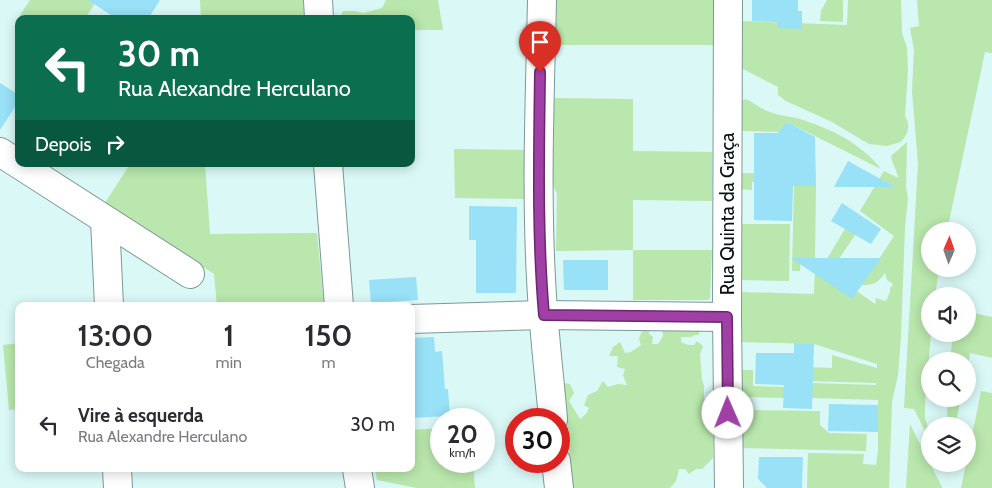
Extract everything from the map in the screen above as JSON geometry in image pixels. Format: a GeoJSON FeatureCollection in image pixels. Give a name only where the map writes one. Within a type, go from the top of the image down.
{"type":"FeatureCollection","features":[{"type":"Feature","properties":{"kind":"street"},"geometry":{"type":"LineString","coordinates":[[318,0],[319,15]]}},
{"type":"Feature","properties":{"kind":"street"},"geometry":{"type":"LineString","coordinates":[[542,0],[538,163],[541,279],[552,408]]}},
{"type":"Feature","properties":{"kind":"street","name":"Rua Quinta da Graça"},"geometry":{"type":"LineString","coordinates":[[728,0],[727,317],[729,488]]}},
{"type":"Feature","properties":{"kind":"street"},"geometry":{"type":"LineString","coordinates":[[0,152],[15,162]]}},
{"type":"Feature","properties":{"kind":"street"},"geometry":{"type":"LineString","coordinates":[[23,167],[190,274]]}},
{"type":"Feature","properties":{"kind":"street"},"geometry":{"type":"LineString","coordinates":[[328,167],[338,302]]}},
{"type":"Feature","properties":{"kind":"street"},"geometry":{"type":"LineString","coordinates":[[105,220],[109,302]]}},
{"type":"Feature","properties":{"kind":"street"},"geometry":{"type":"LineString","coordinates":[[415,319],[544,315],[727,317]]}},
{"type":"Feature","properties":{"kind":"street"},"geometry":{"type":"LineString","coordinates":[[117,472],[118,488]]}},
{"type":"Feature","properties":{"kind":"street"},"geometry":{"type":"LineString","coordinates":[[357,472],[360,488]]}},
{"type":"Feature","properties":{"kind":"street"},"geometry":{"type":"LineString","coordinates":[[557,473],[558,488]]}},
{"type":"Feature","properties":{"kind":"green space"},"geometry":{"type":"Polygon","coordinates":[[[30,0],[97,0],[88,15],[20,15],[30,0]]]}},
{"type":"Feature","properties":{"kind":"green space"},"geometry":{"type":"Polygon","coordinates":[[[200,0],[303,0],[304,15],[201,15],[200,0]]]}},
{"type":"Feature","properties":{"kind":"green space"},"geometry":{"type":"Polygon","coordinates":[[[386,0],[438,0],[443,30],[415,30],[415,15],[341,15],[343,11],[364,13],[382,8],[386,0]]]}},
{"type":"Feature","properties":{"kind":"green space"},"geometry":{"type":"Polygon","coordinates":[[[556,0],[713,0],[713,45],[555,45],[556,0]]]}},
{"type":"Feature","properties":{"kind":"green space"},"geometry":{"type":"Polygon","coordinates":[[[827,0],[843,0],[843,22],[820,21],[821,11],[827,0]]]}},
{"type":"Feature","properties":{"kind":"green space"},"geometry":{"type":"Polygon","coordinates":[[[848,0],[901,0],[902,33],[907,48],[908,70],[905,116],[908,126],[907,133],[901,142],[887,146],[869,144],[832,122],[786,101],[778,95],[778,87],[741,68],[741,21],[847,25],[848,0]]]}},
{"type":"Feature","properties":{"kind":"green space"},"geometry":{"type":"Polygon","coordinates":[[[917,0],[992,0],[992,53],[985,52],[949,222],[921,222],[921,278],[938,278],[936,287],[921,287],[921,342],[930,342],[929,352],[921,352],[921,407],[925,407],[925,417],[921,417],[921,423],[914,409],[904,408],[918,164],[912,91],[914,50],[910,28],[919,26],[917,0]]]}},
{"type":"Feature","properties":{"kind":"green space"},"geometry":{"type":"Polygon","coordinates":[[[554,98],[633,99],[633,151],[712,152],[712,201],[633,200],[633,250],[556,251],[557,194],[551,179],[554,98]]]}},
{"type":"Feature","properties":{"kind":"green space"},"geometry":{"type":"Polygon","coordinates":[[[746,99],[773,113],[800,119],[834,132],[855,144],[881,169],[787,122],[784,132],[741,131],[741,101],[746,99]]]}},
{"type":"Feature","properties":{"kind":"green space"},"geometry":{"type":"Polygon","coordinates":[[[907,142],[906,187],[908,198],[905,227],[901,337],[898,375],[892,402],[889,488],[807,488],[808,453],[864,454],[863,464],[876,465],[878,451],[878,400],[812,398],[812,383],[876,385],[876,383],[805,381],[806,367],[832,368],[832,355],[877,368],[877,364],[814,344],[741,342],[741,292],[814,294],[815,267],[822,267],[845,229],[866,219],[834,266],[851,287],[875,304],[875,298],[886,301],[890,287],[893,284],[887,280],[885,273],[875,283],[862,285],[894,236],[860,211],[884,171],[898,178],[891,156],[907,142]]]}},
{"type":"Feature","properties":{"kind":"green space"},"geometry":{"type":"Polygon","coordinates":[[[454,149],[526,150],[526,199],[455,198],[454,149]]]}},
{"type":"Feature","properties":{"kind":"green space"},"geometry":{"type":"Polygon","coordinates":[[[128,167],[205,167],[210,234],[317,233],[324,302],[217,302],[214,274],[105,203],[128,167]]]}},
{"type":"Feature","properties":{"kind":"green space"},"geometry":{"type":"Polygon","coordinates":[[[741,173],[799,174],[799,186],[816,186],[815,258],[801,258],[800,271],[792,271],[794,183],[752,182],[752,190],[741,189],[741,173]]]}},
{"type":"Feature","properties":{"kind":"green space"},"geometry":{"type":"Polygon","coordinates":[[[741,224],[790,224],[789,281],[741,280],[741,224]]]}},
{"type":"Feature","properties":{"kind":"green space"},"geometry":{"type":"Polygon","coordinates":[[[633,250],[712,250],[710,298],[708,300],[633,300],[633,250]]]}},
{"type":"Feature","properties":{"kind":"green space"},"geometry":{"type":"Polygon","coordinates":[[[976,314],[992,317],[992,358],[976,354],[976,352],[951,352],[952,342],[976,342],[976,314]]]}},
{"type":"Feature","properties":{"kind":"green space"},"geometry":{"type":"Polygon","coordinates":[[[643,328],[649,329],[649,334],[653,337],[652,344],[658,344],[663,336],[662,329],[699,331],[699,335],[681,337],[681,342],[694,345],[697,341],[703,346],[700,354],[702,379],[707,412],[713,422],[713,458],[702,469],[696,469],[689,474],[685,469],[679,469],[676,481],[670,488],[572,488],[570,408],[566,408],[564,383],[570,384],[574,393],[569,401],[580,419],[589,408],[584,405],[588,395],[597,391],[603,381],[608,387],[618,384],[627,385],[623,375],[625,369],[617,367],[618,356],[609,356],[613,347],[620,342],[625,353],[631,352],[641,345],[639,339],[643,328]]]}},
{"type":"Feature","properties":{"kind":"green space"},"geometry":{"type":"Polygon","coordinates":[[[15,344],[15,409],[9,410],[3,345],[15,344]]]}},
{"type":"Feature","properties":{"kind":"green space"},"geometry":{"type":"Polygon","coordinates":[[[741,370],[753,370],[753,386],[787,387],[794,398],[741,397],[741,370]]]}},
{"type":"Feature","properties":{"kind":"green space"},"geometry":{"type":"Polygon","coordinates":[[[981,391],[992,393],[992,488],[961,488],[964,472],[976,472],[976,417],[981,391]]]}},
{"type":"Feature","properties":{"kind":"green space"},"geometry":{"type":"Polygon","coordinates":[[[947,407],[959,407],[957,417],[948,417],[947,407]]]}},
{"type":"Feature","properties":{"kind":"green space"},"geometry":{"type":"Polygon","coordinates":[[[742,410],[820,411],[820,425],[829,433],[867,434],[866,451],[741,448],[742,410]]]}},
{"type":"Feature","properties":{"kind":"green space"},"geometry":{"type":"Polygon","coordinates":[[[910,424],[921,446],[921,472],[934,472],[942,488],[906,488],[910,424]]]}},
{"type":"Feature","properties":{"kind":"green space"},"geometry":{"type":"Polygon","coordinates":[[[430,429],[430,473],[474,473],[475,488],[417,488],[377,480],[376,472],[415,472],[415,430],[430,429]]]}},
{"type":"Feature","properties":{"kind":"building"},"geometry":{"type":"Polygon","coordinates":[[[88,0],[160,0],[151,15],[111,15],[88,0]]]}},
{"type":"Feature","properties":{"kind":"building"},"geometry":{"type":"Polygon","coordinates":[[[752,0],[798,0],[798,11],[802,11],[802,29],[777,28],[777,22],[752,21],[752,0]]]}},
{"type":"Feature","properties":{"kind":"building"},"geometry":{"type":"Polygon","coordinates":[[[0,83],[15,92],[15,107],[0,130],[0,83]]]}},
{"type":"Feature","properties":{"kind":"building"},"geometry":{"type":"Polygon","coordinates":[[[787,122],[815,137],[816,186],[793,186],[792,221],[754,220],[754,133],[778,133],[787,122]]]}},
{"type":"Feature","properties":{"kind":"building"},"geometry":{"type":"Polygon","coordinates":[[[848,161],[895,187],[834,187],[848,161]]]}},
{"type":"Feature","properties":{"kind":"building"},"geometry":{"type":"Polygon","coordinates":[[[842,203],[881,229],[871,244],[831,221],[842,203]]]}},
{"type":"Feature","properties":{"kind":"building"},"geometry":{"type":"Polygon","coordinates":[[[469,206],[517,207],[516,293],[476,293],[476,240],[469,240],[469,206]]]}},
{"type":"Feature","properties":{"kind":"building"},"geometry":{"type":"Polygon","coordinates":[[[791,258],[881,258],[852,299],[791,258]]]}},
{"type":"Feature","properties":{"kind":"building"},"geometry":{"type":"Polygon","coordinates":[[[563,260],[608,260],[608,290],[564,290],[563,260]]]}},
{"type":"Feature","properties":{"kind":"building"},"geometry":{"type":"Polygon","coordinates":[[[416,277],[418,300],[371,302],[369,280],[416,277]]]}},
{"type":"Feature","properties":{"kind":"building"},"geometry":{"type":"Polygon","coordinates":[[[434,337],[435,352],[442,351],[445,389],[448,389],[449,408],[430,408],[430,417],[415,418],[415,338],[434,337]]]}},
{"type":"Feature","properties":{"kind":"building"},"geometry":{"type":"Polygon","coordinates":[[[794,343],[814,344],[812,409],[783,408],[784,385],[755,384],[756,353],[794,353],[794,343]]]}},
{"type":"Feature","properties":{"kind":"building"},"geometry":{"type":"Polygon","coordinates":[[[829,404],[878,405],[878,432],[828,431],[829,404]]]}},
{"type":"Feature","properties":{"kind":"building"},"geometry":{"type":"Polygon","coordinates":[[[759,457],[803,457],[802,488],[767,488],[758,479],[759,457]]]}},
{"type":"Feature","properties":{"kind":"route"},"geometry":{"type":"LineString","coordinates":[[540,72],[539,227],[544,315],[727,317],[728,413]]}}]}
